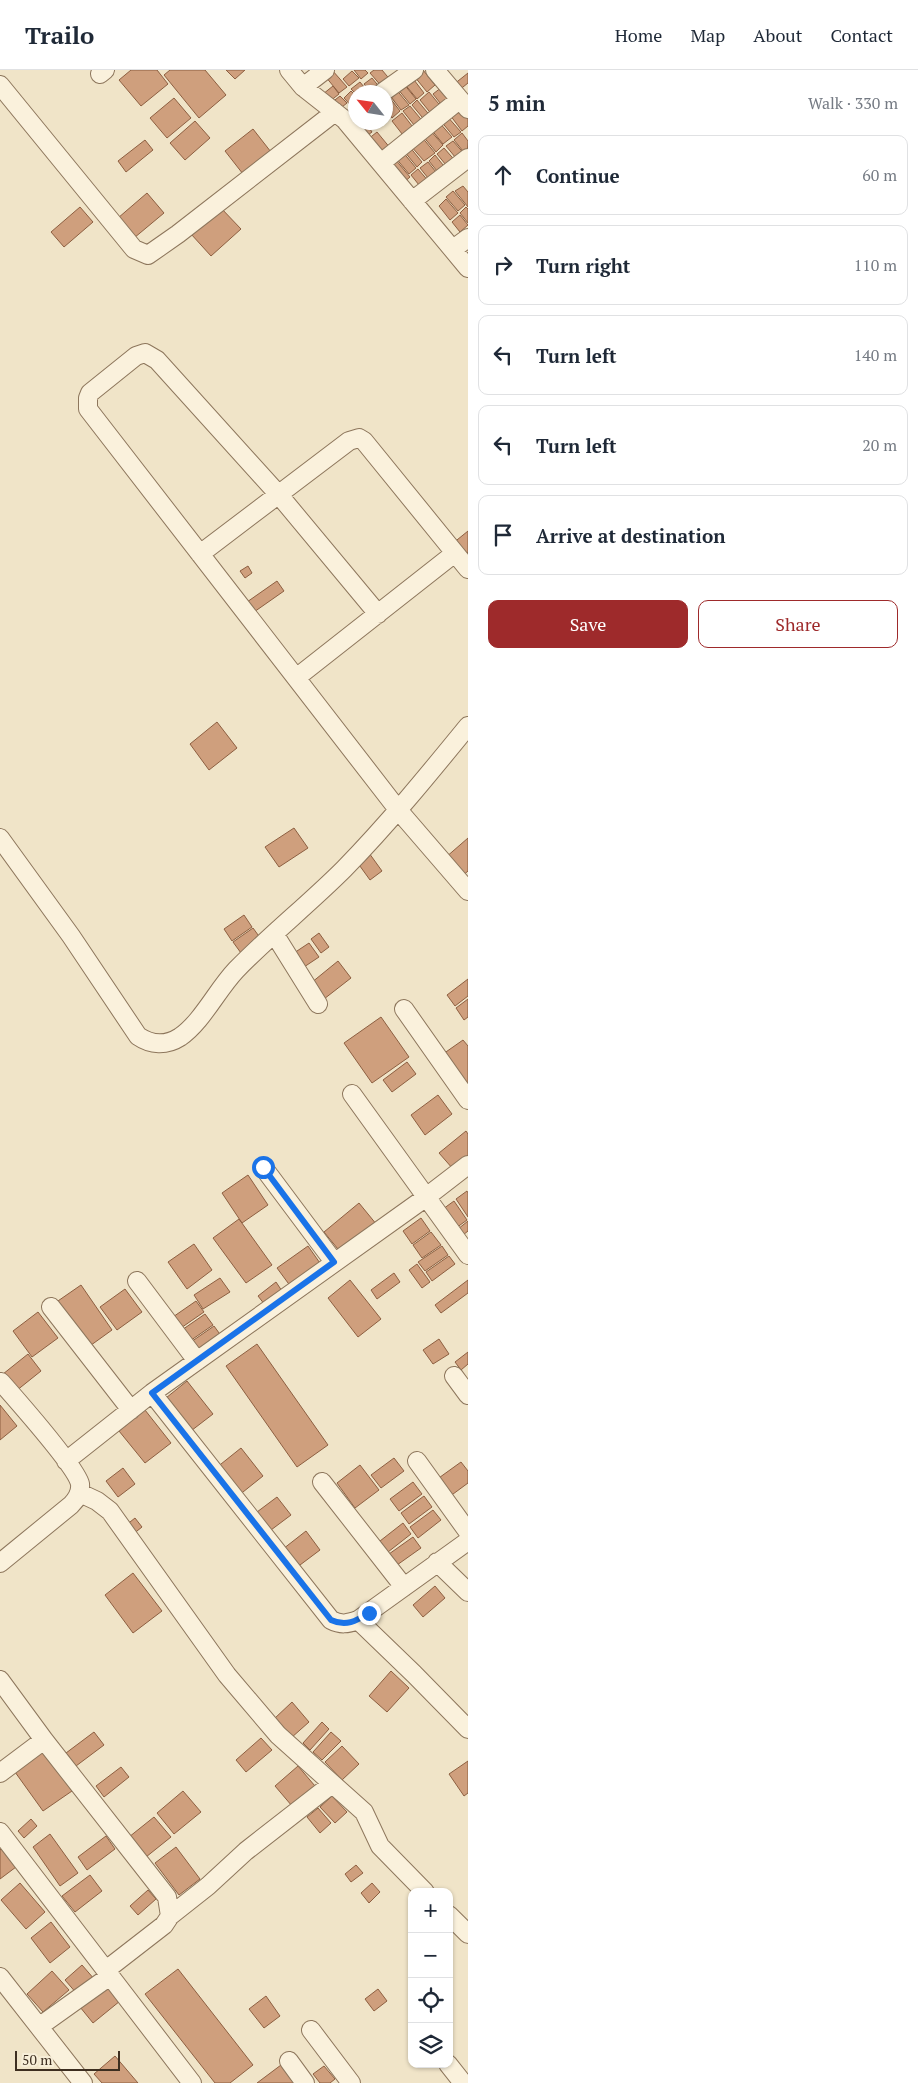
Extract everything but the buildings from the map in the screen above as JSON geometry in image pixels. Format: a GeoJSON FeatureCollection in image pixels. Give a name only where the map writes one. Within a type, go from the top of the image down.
{"type":"FeatureCollection","features":[{"type":"Feature","properties":{"kind":"street"},"geometry":{"type":"LineString","coordinates":[[289,70],[303,87],[345,115],[381,163],[468,268]]}},
{"type":"Feature","properties":{"kind":"street"},"geometry":{"type":"LineString","coordinates":[[303,87],[325,70]]}},
{"type":"Feature","properties":{"kind":"street"},"geometry":{"type":"LineString","coordinates":[[393,85],[414,70]]}},
{"type":"Feature","properties":{"kind":"street"},"geometry":{"type":"LineString","coordinates":[[381,163],[464,104],[435,70]]}},
{"type":"Feature","properties":{"kind":"street"},"geometry":{"type":"LineString","coordinates":[[0,85],[118,231],[134,249],[148,255],[345,115]]}},
{"type":"Feature","properties":{"kind":"street"},"geometry":{"type":"LineString","coordinates":[[412,201],[468,158]]}},
{"type":"Feature","properties":{"kind":"street"},"geometry":{"type":"LineString","coordinates":[[453,249],[468,238]]}},
{"type":"Feature","properties":{"kind":"street"},"geometry":{"type":"LineString","coordinates":[[378,614],[279,495],[157,360],[145,353],[136,356],[90,393],[86,404],[88,409],[399,811],[468,891]]}},
{"type":"Feature","properties":{"kind":"street"},"geometry":{"type":"LineString","coordinates":[[200,554],[349,441],[359,438],[364,441],[468,569]]}},
{"type":"Feature","properties":{"kind":"street"},"geometry":{"type":"LineString","coordinates":[[296,678],[455,553]]}},
{"type":"Feature","properties":{"kind":"street"},"geometry":{"type":"LineString","coordinates":[[0,838],[71,936],[138,1036],[154,1044],[168,1042],[180,1037],[191,1028],[236,971],[343,870],[399,811],[468,726]]}},
{"type":"Feature","properties":{"kind":"street"},"geometry":{"type":"LineString","coordinates":[[275,935],[318,1004]]}},
{"type":"Feature","properties":{"kind":"street"},"geometry":{"type":"LineString","coordinates":[[404,1009],[468,1100]]}},
{"type":"Feature","properties":{"kind":"street"},"geometry":{"type":"LineString","coordinates":[[352,1094],[425,1198],[468,1255]]}},
{"type":"Feature","properties":{"kind":"street"},"geometry":{"type":"LineString","coordinates":[[66,1461],[152,1393],[425,1198],[468,1165]]}},
{"type":"Feature","properties":{"kind":"street"},"geometry":{"type":"LineString","coordinates":[[263,1167],[334,1262]]}},
{"type":"Feature","properties":{"kind":"street"},"geometry":{"type":"LineString","coordinates":[[137,1281],[197,1361]]}},
{"type":"Feature","properties":{"kind":"street"},"geometry":{"type":"LineString","coordinates":[[51,1307],[131,1410]]}},
{"type":"Feature","properties":{"kind":"street"},"geometry":{"type":"LineString","coordinates":[[454,1376],[468,1395]]}},
{"type":"Feature","properties":{"kind":"street"},"geometry":{"type":"LineString","coordinates":[[0,1563],[71,1505],[80,1493],[78,1479],[66,1461],[1,1382]]}},
{"type":"Feature","properties":{"kind":"street"},"geometry":{"type":"LineString","coordinates":[[152,1393],[331,1620],[339,1624],[348,1624],[358,1620],[468,1541]]}},
{"type":"Feature","properties":{"kind":"street"},"geometry":{"type":"LineString","coordinates":[[417,1461],[468,1532]]}},
{"type":"Feature","properties":{"kind":"street"},"geometry":{"type":"LineString","coordinates":[[322,1482],[404,1587]]}},
{"type":"Feature","properties":{"kind":"street"},"geometry":{"type":"LineString","coordinates":[[80,1493],[97,1500],[110,1511],[226,1675],[278,1735],[364,1812],[380,1846],[421,1888]]}},
{"type":"Feature","properties":{"kind":"street"},"geometry":{"type":"LineString","coordinates":[[437,1562],[468,1592]]}},
{"type":"Feature","properties":{"kind":"street"},"geometry":{"type":"LineString","coordinates":[[358,1620],[468,1729]]}},
{"type":"Feature","properties":{"kind":"street"},"geometry":{"type":"LineString","coordinates":[[0,1680],[44,1740],[167,1897],[170,1916]]}},
{"type":"Feature","properties":{"kind":"street"},"geometry":{"type":"LineString","coordinates":[[0,1773],[44,1740]]}},
{"type":"Feature","properties":{"kind":"street"},"geometry":{"type":"LineString","coordinates":[[40,2026],[108,1973],[164,1925],[170,1916],[208,1886],[246,1851],[332,1784]]}},
{"type":"Feature","properties":{"kind":"street"},"geometry":{"type":"LineString","coordinates":[[0,1832],[192,2083]]}},
{"type":"Feature","properties":{"kind":"street"},"geometry":{"type":"LineString","coordinates":[[453,1919],[468,1934]]}},
{"type":"Feature","properties":{"kind":"street"},"geometry":{"type":"LineString","coordinates":[[0,1977],[40,2026],[82,2083]]}},
{"type":"Feature","properties":{"kind":"street"},"geometry":{"type":"LineString","coordinates":[[311,2030],[351,2083]]}},
{"type":"Feature","properties":{"kind":"street"},"geometry":{"type":"LineString","coordinates":[[289,2062],[305,2083]]}},
{"type":"Feature","properties":{"kind":"street"},"geometry":{"type":"LineString","coordinates":[[451,2068],[463,2083]]}},
{"type":"Feature","properties":{"kind":"route"},"geometry":{"type":"LineString","coordinates":[[263,1167],[334,1262],[152,1393],[331,1620],[339,1624],[348,1624],[369,1613]]}}]}
